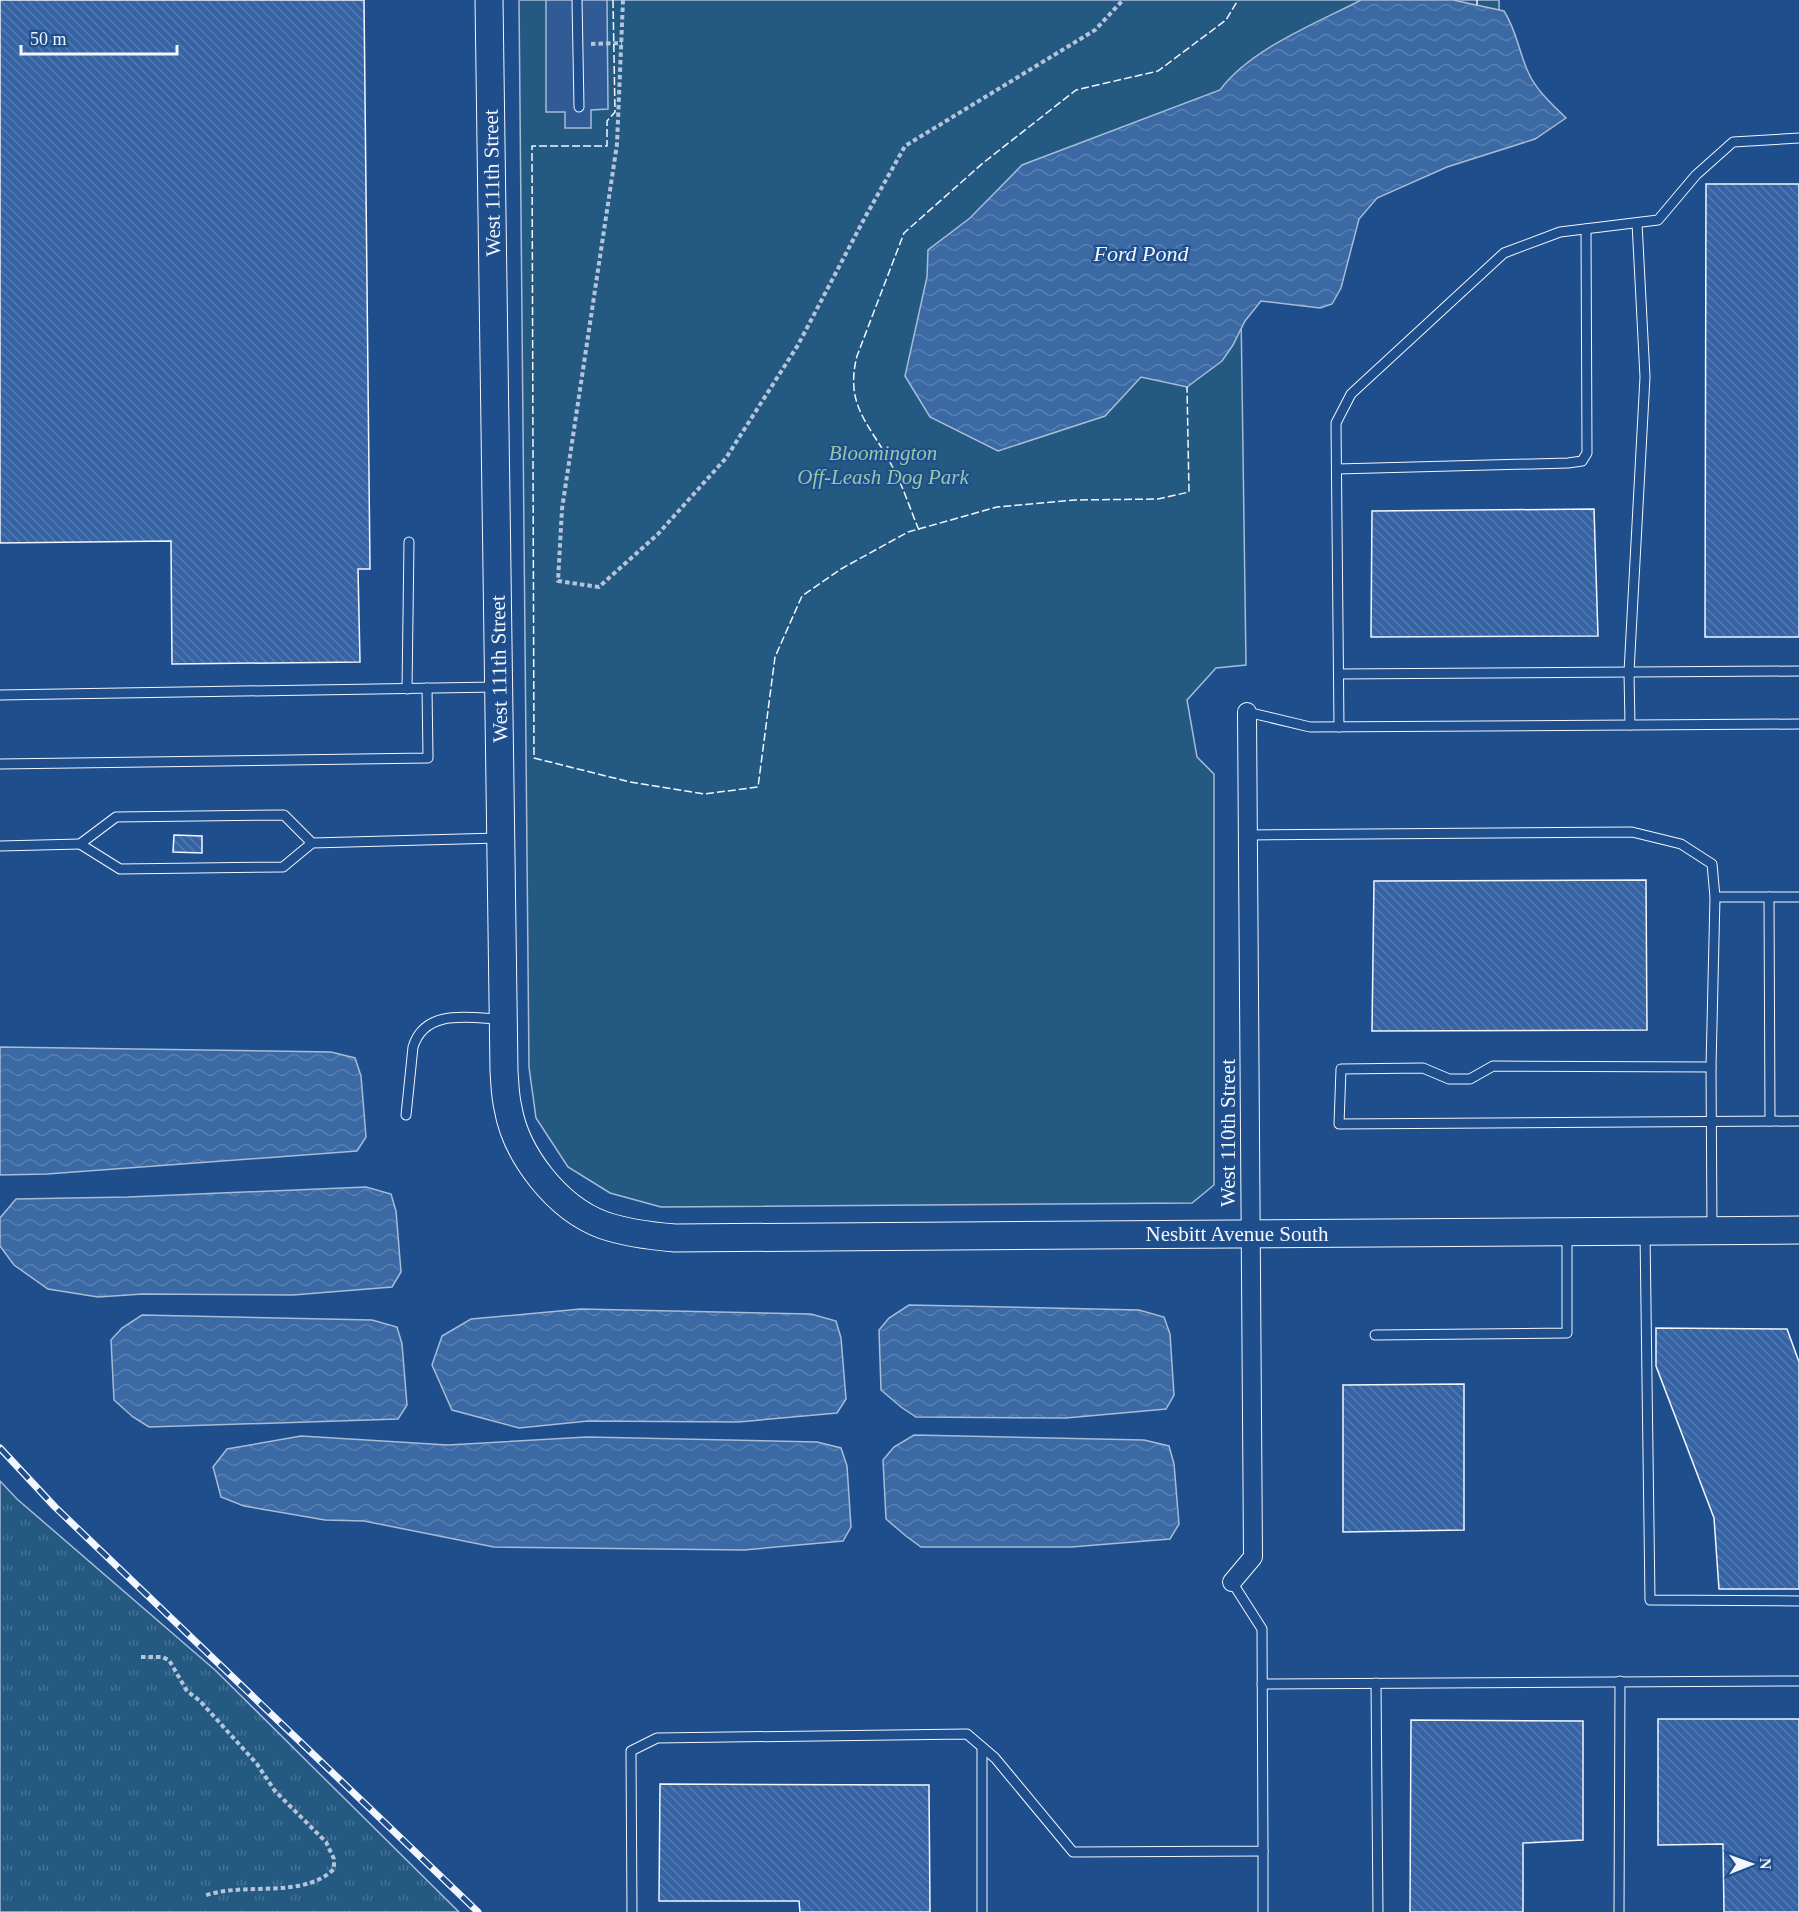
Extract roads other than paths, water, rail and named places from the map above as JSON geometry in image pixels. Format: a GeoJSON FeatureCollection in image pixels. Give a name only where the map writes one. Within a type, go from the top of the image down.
{"type":"FeatureCollection","features":[{"type":"Feature","properties":{"kind":"street","name":"West 111th Street"},"geometry":{"type":"LineString","coordinates":[[489,0],[503,1020],[504,1071],[508,1109],[520,1146],[540,1178],[567,1204],[601,1224],[638,1235],[675,1238]]}},
{"type":"Feature","properties":{"kind":"street","name":"West 110th Street"},"geometry":{"type":"LineString","coordinates":[[1232,1582],[1253,1557],[1247,712]]}},
{"type":"Feature","properties":{"kind":"street","name":"Nesbitt Avenue South"},"geometry":{"type":"LineString","coordinates":[[675,1238],[1799,1230]]}},
{"type":"Feature","properties":{"kind":"lane"},"geometry":{"type":"LineString","coordinates":[[577,0],[579,107]]}},
{"type":"Feature","properties":{"kind":"lane"},"geometry":{"type":"LineString","coordinates":[[1339,727],[1336,423],[1351,394],[1504,253],[1560,232],[1658,220],[1696,175],[1733,142],[1799,138]]}},
{"type":"Feature","properties":{"kind":"lane"},"geometry":{"type":"LineString","coordinates":[[1630,725],[1629,672],[1645,377],[1637,223]]}},
{"type":"Feature","properties":{"kind":"lane"},"geometry":{"type":"LineString","coordinates":[[1337,469],[1582,461],[1587,453],[1586,229]]}},
{"type":"Feature","properties":{"kind":"lane"},"geometry":{"type":"LineString","coordinates":[[407,689],[409,542]]}},
{"type":"Feature","properties":{"kind":"lane"},"geometry":{"type":"LineString","coordinates":[[1338,674],[1799,671]]}},
{"type":"Feature","properties":{"kind":"lane"},"geometry":{"type":"LineString","coordinates":[[0,695],[499,687]]}},
{"type":"Feature","properties":{"kind":"lane"},"geometry":{"type":"LineString","coordinates":[[0,764],[428,758],[427,688]]}},
{"type":"Feature","properties":{"kind":"lane"},"geometry":{"type":"LineString","coordinates":[[1247,712],[1310,727],[1799,724]]}},
{"type":"Feature","properties":{"kind":"lane"},"geometry":{"type":"LineString","coordinates":[[80,844],[116,817],[284,815],[312,843]]}},
{"type":"Feature","properties":{"kind":"lane"},"geometry":{"type":"LineString","coordinates":[[1248,835],[1632,832],[1681,844],[1712,864],[1715,897],[1711,1067],[1713,1231]]}},
{"type":"Feature","properties":{"kind":"lane"},"geometry":{"type":"LineString","coordinates":[[0,846],[80,844],[120,869],[284,867],[312,843],[501,838]]}},
{"type":"Feature","properties":{"kind":"lane"},"geometry":{"type":"LineString","coordinates":[[1715,897],[1799,897]]}},
{"type":"Feature","properties":{"kind":"lane"},"geometry":{"type":"LineString","coordinates":[[1769,897],[1770,1121]]}},
{"type":"Feature","properties":{"kind":"lane"},"geometry":{"type":"LineString","coordinates":[[406,1115],[413,1047],[416,1038],[430,1022],[456,1017],[503,1020]]}},
{"type":"Feature","properties":{"kind":"lane"},"geometry":{"type":"LineString","coordinates":[[1711,1067],[1494,1066],[1470,1079],[1449,1079],[1423,1068],[1341,1069],[1339,1124],[1799,1121]]}},
{"type":"Feature","properties":{"kind":"lane"},"geometry":{"type":"LineString","coordinates":[[1645,1231],[1650,1600],[1799,1601]]}},
{"type":"Feature","properties":{"kind":"lane"},"geometry":{"type":"LineString","coordinates":[[1375,1335],[1567,1334],[1568,1232]]}},
{"type":"Feature","properties":{"kind":"lane"},"geometry":{"type":"LineString","coordinates":[[1232,1582],[1262,1629],[1263,1912]]}},
{"type":"Feature","properties":{"kind":"lane"},"geometry":{"type":"LineString","coordinates":[[1262,1684],[1799,1680]]}},
{"type":"Feature","properties":{"kind":"lane"},"geometry":{"type":"LineString","coordinates":[[1619,1912],[1620,1681]]}},
{"type":"Feature","properties":{"kind":"lane"},"geometry":{"type":"LineString","coordinates":[[1376,1683],[1378,1912]]}},
{"type":"Feature","properties":{"kind":"lane"},"geometry":{"type":"LineString","coordinates":[[632,1912],[631,1751],[657,1738],[967,1734],[995,1758],[1073,1852],[1263,1851]]}},
{"type":"Feature","properties":{"kind":"lane"},"geometry":{"type":"LineString","coordinates":[[982,1747],[982,1912]]}},
{"type":"Feature","properties":{"kind":"water","name":"Ford Pond"},"geometry":{"type":"Polygon","coordinates":[[[1361,0],[1453,0],[1504,11],[1532,80],[1566,118],[1535,139],[1447,167],[1377,198],[1359,219],[1341,288],[1332,304],[1320,308],[1261,301],[1245,321],[1222,361],[1187,387],[1141,377],[1105,416],[998,451],[930,417],[905,376],[927,277],[928,250],[970,218],[1022,165],[1220,90],[1233,75],[1266,50],[1361,0]]]}},
{"type":"Feature","properties":{"kind":"water"},"geometry":{"type":"Polygon","coordinates":[[[0,1047],[331,1052],[355,1058],[361,1076],[366,1137],[357,1151],[47,1174],[0,1175],[0,1047]]]}},
{"type":"Feature","properties":{"kind":"water"},"geometry":{"type":"Polygon","coordinates":[[[366,1187],[391,1194],[396,1211],[401,1272],[392,1287],[293,1295],[143,1294],[98,1297],[48,1289],[14,1265],[0,1246],[0,1218],[16,1199],[128,1197],[366,1187]]]}},
{"type":"Feature","properties":{"kind":"water"},"geometry":{"type":"Polygon","coordinates":[[[909,1305],[1139,1310],[1164,1317],[1170,1334],[1174,1395],[1166,1409],[1066,1418],[916,1417],[881,1390],[879,1330],[889,1318],[909,1305]]]}},
{"type":"Feature","properties":{"kind":"water"},"geometry":{"type":"Polygon","coordinates":[[[581,1309],[811,1314],[836,1321],[841,1338],[846,1399],[837,1413],[738,1422],[588,1421],[519,1428],[452,1410],[432,1365],[442,1336],[471,1319],[581,1309]]]}},
{"type":"Feature","properties":{"kind":"water"},"geometry":{"type":"Polygon","coordinates":[[[142,1315],[372,1320],[397,1327],[402,1344],[407,1405],[398,1419],[149,1427],[133,1417],[114,1400],[111,1340],[122,1328],[142,1315]]]}},
{"type":"Feature","properties":{"kind":"water"},"geometry":{"type":"Polygon","coordinates":[[[914,1435],[1144,1440],[1169,1446],[1174,1464],[1179,1524],[1170,1539],[1071,1547],[921,1547],[886,1519],[883,1460],[894,1447],[914,1435]]]}},
{"type":"Feature","properties":{"kind":"water"},"geometry":{"type":"Polygon","coordinates":[[[301,1436],[448,1445],[587,1437],[817,1442],[841,1448],[847,1466],[851,1527],[843,1541],[744,1550],[494,1547],[364,1521],[325,1520],[244,1506],[221,1497],[213,1467],[227,1449],[301,1436]]]}},
{"type":"Feature","properties":{"kind":"railway"},"geometry":{"type":"LineString","coordinates":[[0,1448],[55,1507],[478,1912]]}},
{"type":"Feature","properties":{"kind":"park label","name":"Bloomington Off-Leash Dog Park"},"geometry":{"type":"Point","coordinates":[883,465]}}]}
